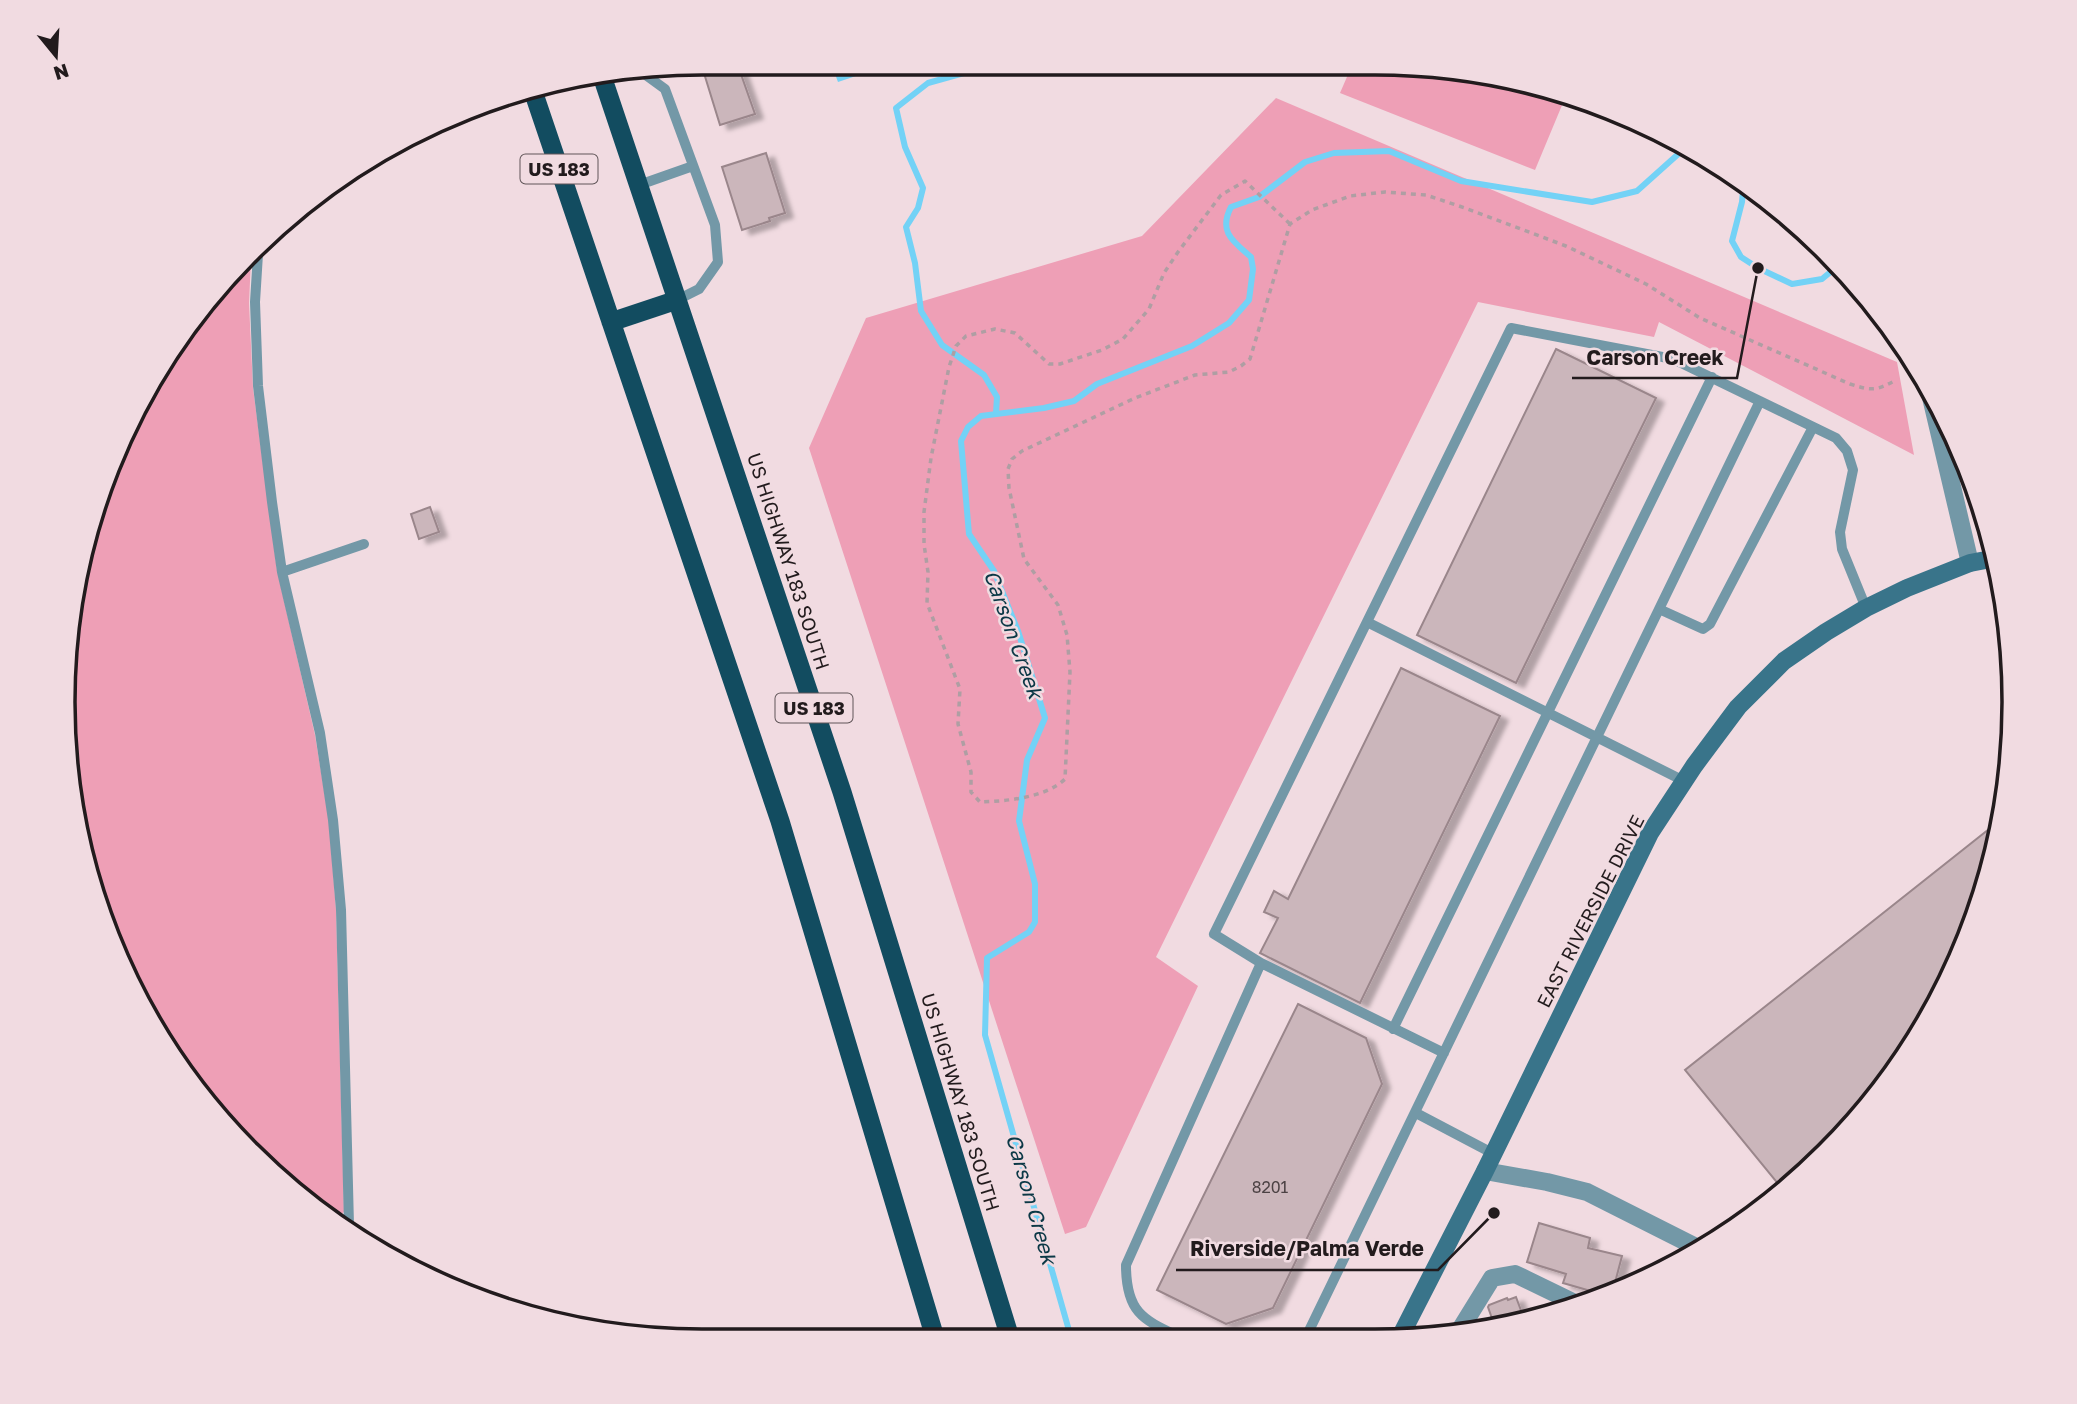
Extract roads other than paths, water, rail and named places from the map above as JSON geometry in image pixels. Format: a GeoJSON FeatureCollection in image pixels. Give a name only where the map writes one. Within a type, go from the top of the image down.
{"type":"FeatureCollection","features":[{"type":"Feature","properties":{"kind":"highway","name":"US HIGHWAY 183 SOUTH"},"geometry":{"type":"LineString","coordinates":[[604,83],[842,792],[1007,1329]]}},
{"type":"Feature","properties":{"kind":"highway","name":"US 183"},"geometry":{"type":"LineString","coordinates":[[535,98],[780,821],[932,1329]]}},
{"type":"Feature","properties":{"kind":"highway"},"geometry":{"type":"LineString","coordinates":[[611,322],[677,300]]}},
{"type":"Feature","properties":{"kind":"main road","name":"EAST RIVERSIDE DRIVE"},"geometry":{"type":"LineString","coordinates":[[1405,1328],[1494,1154],[1650,833],[1738,707],[1784,662],[1826,632],[1907,588],[1970,563],[1985,560]]}},
{"type":"Feature","properties":{"kind":"street"},"geometry":{"type":"LineString","coordinates":[[1938,427],[1970,563]]}},
{"type":"Feature","properties":{"kind":"street"},"geometry":{"type":"LineString","coordinates":[[1485,1171],[1587,1192],[1690,1244]]}},
{"type":"Feature","properties":{"kind":"street"},"geometry":{"type":"LineString","coordinates":[[1465,1322],[1492,1278],[1515,1274],[1565,1298]]}},
{"type":"Feature","properties":{"kind":"lane"},"geometry":{"type":"LineString","coordinates":[[650,78],[665,89],[715,225],[719,262],[699,289],[677,300]]}},
{"type":"Feature","properties":{"kind":"lane"},"geometry":{"type":"LineString","coordinates":[[639,186],[694,166]]}},
{"type":"Feature","properties":{"kind":"lane"},"geometry":{"type":"LineString","coordinates":[[258,261],[255,302],[258,386],[282,572],[320,733],[333,820],[341,910],[349,1219]]}},
{"type":"Feature","properties":{"kind":"lane"},"geometry":{"type":"LineString","coordinates":[[1444,1054],[1261,962],[1214,934],[1511,328],[1673,359],[1836,438],[1847,451],[1853,470],[1840,532],[1842,549],[1867,608]]}},
{"type":"Feature","properties":{"kind":"lane"},"geometry":{"type":"LineString","coordinates":[[1393,1029],[1712,377]]}},
{"type":"Feature","properties":{"kind":"lane"},"geometry":{"type":"LineString","coordinates":[[1310,1329],[1759,401]]}},
{"type":"Feature","properties":{"kind":"lane"},"geometry":{"type":"LineString","coordinates":[[1659,609],[1703,629],[1710,624],[1814,427]]}},
{"type":"Feature","properties":{"kind":"lane"},"geometry":{"type":"LineString","coordinates":[[282,572],[364,544]]}},
{"type":"Feature","properties":{"kind":"lane"},"geometry":{"type":"LineString","coordinates":[[1367,622],[1684,781]]}},
{"type":"Feature","properties":{"kind":"lane"},"geometry":{"type":"LineString","coordinates":[[1164,1329],[1144,1319],[1132,1304],[1126,1281],[1126,1265],[1261,962]]}},
{"type":"Feature","properties":{"kind":"lane"},"geometry":{"type":"LineString","coordinates":[[1416,1112],[1494,1154]]}},
{"type":"Feature","properties":{"kind":"water"},"geometry":{"type":"Polygon","coordinates":[[[835,75],[859,75],[838,82],[835,75]]]}},
{"type":"Feature","properties":{"kind":"waterway"},"geometry":{"type":"LineString","coordinates":[[957,75],[928,83],[896,108],[905,147],[923,188],[918,208],[906,227],[915,263],[921,311],[942,345],[984,375],[997,397],[996,413]]}},
{"type":"Feature","properties":{"kind":"waterway","name":"Carson Creek"},"geometry":{"type":"LineString","coordinates":[[1069,1329],[985,1035],[987,958],[1029,932],[1035,922],[1035,884],[1019,821],[1027,760],[1045,718],[1018,631],[994,571],[969,534],[961,441],[968,427],[981,416],[1044,408],[1074,401],[1097,384],[1192,346],[1229,323],[1249,300],[1253,269],[1251,257],[1233,241],[1227,230],[1227,216],[1231,207],[1259,197],[1305,162],[1334,153],[1389,151],[1461,181],[1592,202],[1637,191],[1678,154]]}},
{"type":"Feature","properties":{"kind":"waterway","name":"Carson Creek"},"geometry":{"type":"LineString","coordinates":[[1743,195],[1732,241],[1741,257],[1792,284],[1822,279],[1830,272]]}},
{"type":"Feature","properties":{"kind":"place","name":"Carson Creek"},"geometry":{"type":"Point","coordinates":[1758,268]}},
{"type":"Feature","properties":{"kind":"place","name":"Riverside/Palma Verde"},"geometry":{"type":"Point","coordinates":[1494,1213]}}]}
